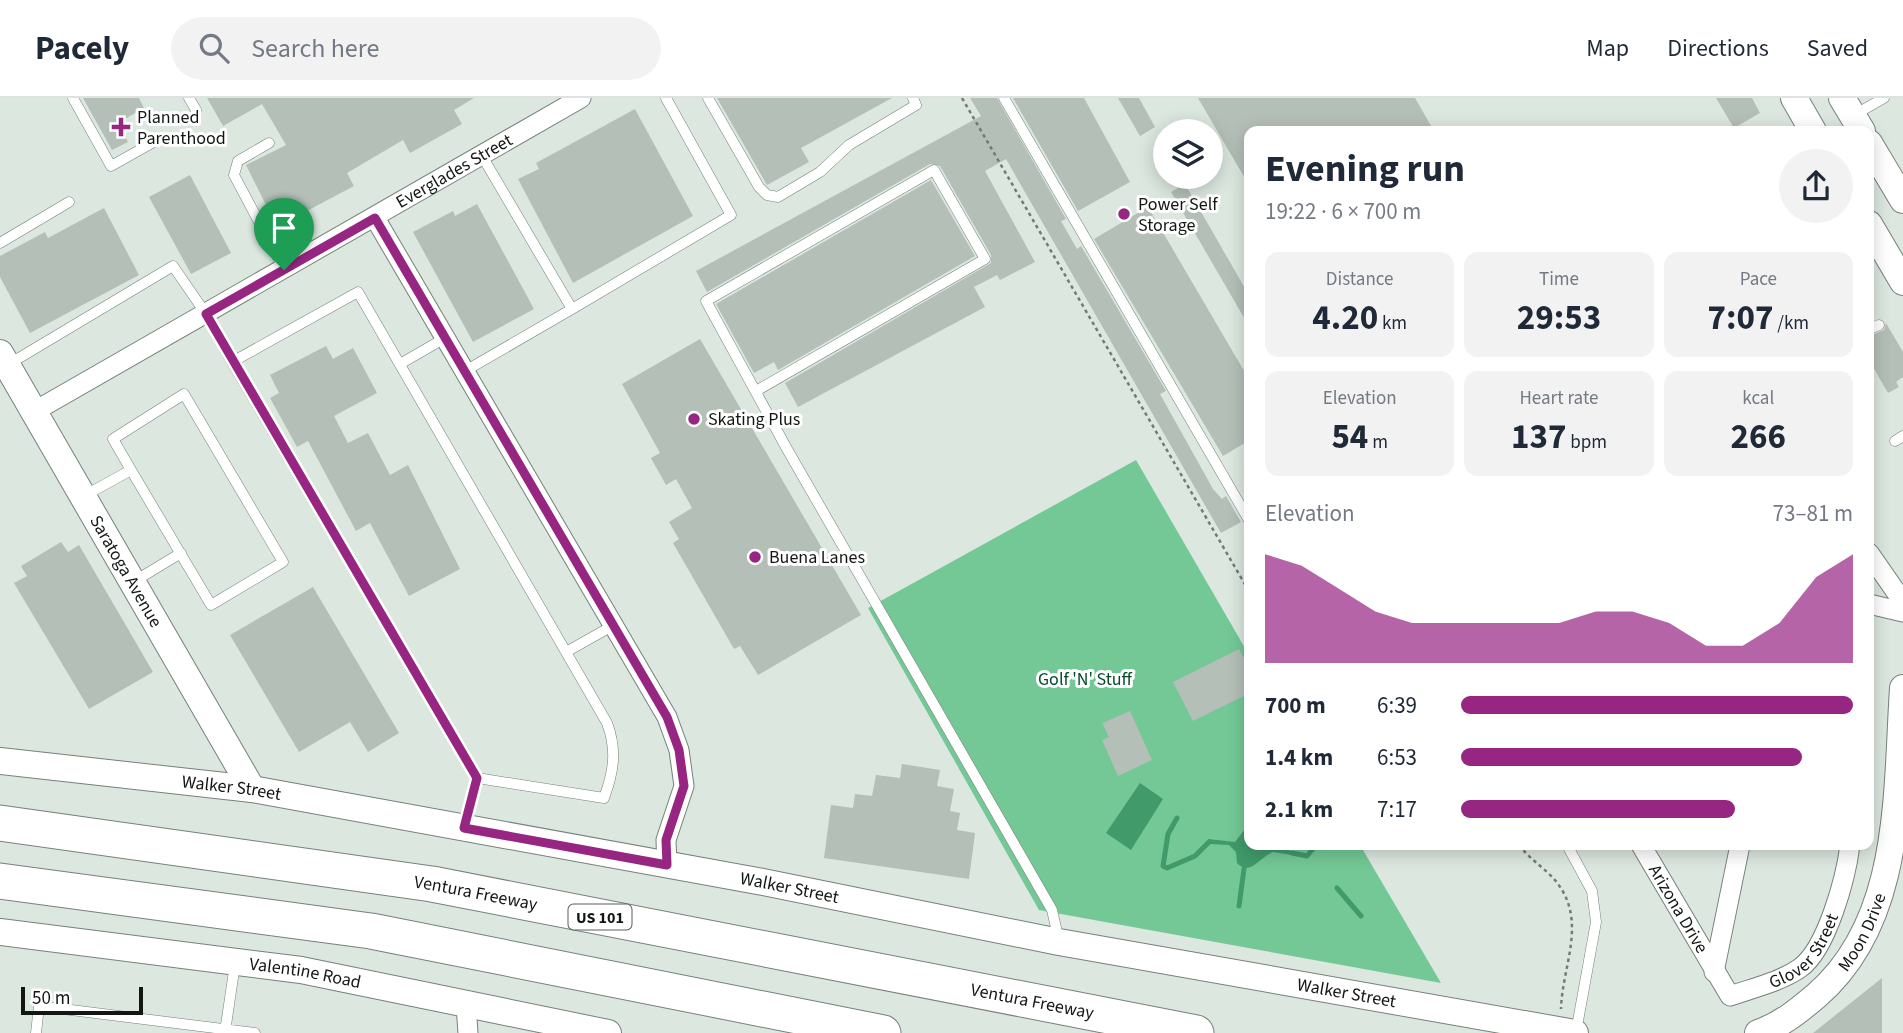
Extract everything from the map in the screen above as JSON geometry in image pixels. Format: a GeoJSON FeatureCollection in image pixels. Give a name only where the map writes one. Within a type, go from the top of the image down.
{"type":"FeatureCollection","features":[{"type":"Feature","properties":{"kind":"highway","name":"Ventura Freeway"},"geometry":{"type":"LineString","coordinates":[[0,823],[432,884],[1196,1033]]}},
{"type":"Feature","properties":{"kind":"highway"},"geometry":{"type":"LineString","coordinates":[[0,881],[371,931],[883,1033]]}},
{"type":"Feature","properties":{"kind":"street","name":"Everglades Street"},"geometry":{"type":"LineString","coordinates":[[35,411],[581,98]]}},
{"type":"Feature","properties":{"kind":"street"},"geometry":{"type":"LineString","coordinates":[[1794,98],[1810,126]]}},
{"type":"Feature","properties":{"kind":"street"},"geometry":{"type":"LineString","coordinates":[[1874,151],[1903,200]]}},
{"type":"Feature","properties":{"kind":"street"},"geometry":{"type":"LineString","coordinates":[[375,218],[659,700],[679,750],[684,786],[666,840],[667,865]]}},
{"type":"Feature","properties":{"kind":"street"},"geometry":{"type":"LineString","coordinates":[[1874,233],[1903,282]]}},
{"type":"Feature","properties":{"kind":"street","name":"Saratoga Avenue"},"geometry":{"type":"LineString","coordinates":[[4,359],[252,789]]}},
{"type":"Feature","properties":{"kind":"street"},"geometry":{"type":"LineString","coordinates":[[1874,560],[1903,602]]}},
{"type":"Feature","properties":{"kind":"street"},"geometry":{"type":"LineString","coordinates":[[1874,605],[1903,612]]}},
{"type":"Feature","properties":{"kind":"street","name":"Moon Drive"},"geometry":{"type":"LineString","coordinates":[[1773,1030],[1824,990],[1862,943],[1880,903],[1898,847],[1902,702]]}},
{"type":"Feature","properties":{"kind":"street","name":"Walker Street"},"geometry":{"type":"LineString","coordinates":[[0,761],[252,789],[667,865],[1059,942],[1577,1026]]}},
{"type":"Feature","properties":{"kind":"street","name":"Arizona Drive"},"geometry":{"type":"LineString","coordinates":[[1644,850],[1714,972]]}},
{"type":"Feature","properties":{"kind":"street"},"geometry":{"type":"LineString","coordinates":[[1714,972],[1739,850]]}},
{"type":"Feature","properties":{"kind":"street","name":"Glover Street"},"geometry":{"type":"LineString","coordinates":[[1714,972],[1730,996],[1777,979],[1804,964],[1825,932],[1849,850]]}},
{"type":"Feature","properties":{"kind":"street","name":"Valentine Road"},"geometry":{"type":"LineString","coordinates":[[0,932],[301,970],[608,1033]]}},
{"type":"Feature","properties":{"kind":"street"},"geometry":{"type":"LineString","coordinates":[[466,1005],[468,1033]]}},
{"type":"Feature","properties":{"kind":"lane"},"geometry":{"type":"LineString","coordinates":[[73,98],[111,166],[152,143]]}},
{"type":"Feature","properties":{"kind":"lane"},"geometry":{"type":"LineString","coordinates":[[189,98],[196,110]]}},
{"type":"Feature","properties":{"kind":"lane"},"geometry":{"type":"LineString","coordinates":[[465,371],[731,215],[666,98]]}},
{"type":"Feature","properties":{"kind":"lane"},"geometry":{"type":"LineString","coordinates":[[708,98],[759,187],[767,195],[778,197],[820,172],[849,145],[916,105],[913,98]]}},
{"type":"Feature","properties":{"kind":"lane"},"geometry":{"type":"LineString","coordinates":[[1004,98],[1244,512]]}},
{"type":"Feature","properties":{"kind":"lane"},"geometry":{"type":"LineString","coordinates":[[1852,115],[1884,98]]}},
{"type":"Feature","properties":{"kind":"lane"},"geometry":{"type":"LineString","coordinates":[[269,143],[238,161],[234,175],[284,270]]}},
{"type":"Feature","properties":{"kind":"lane"},"geometry":{"type":"LineString","coordinates":[[482,156],[572,309]]}},
{"type":"Feature","properties":{"kind":"lane"},"geometry":{"type":"LineString","coordinates":[[756,391],[985,259],[934,170],[706,301],[756,391],[1052,910],[1059,942]]}},
{"type":"Feature","properties":{"kind":"lane"},"geometry":{"type":"LineString","coordinates":[[0,243],[69,202]]}},
{"type":"Feature","properties":{"kind":"lane"},"geometry":{"type":"LineString","coordinates":[[4,359],[173,266],[206,314],[477,778],[464,828]]}},
{"type":"Feature","properties":{"kind":"lane"},"geometry":{"type":"LineString","coordinates":[[232,362],[358,292],[400,363],[607,723],[614,744],[613,765],[604,798],[477,778]]}},
{"type":"Feature","properties":{"kind":"lane"},"geometry":{"type":"LineString","coordinates":[[400,363],[445,338]]}},
{"type":"Feature","properties":{"kind":"lane"},"geometry":{"type":"LineString","coordinates":[[184,394],[283,562],[211,605],[131,470],[113,439],[184,394]]}},
{"type":"Feature","properties":{"kind":"lane"},"geometry":{"type":"LineString","coordinates":[[84,496],[131,470]]}},
{"type":"Feature","properties":{"kind":"lane"},"geometry":{"type":"LineString","coordinates":[[133,582],[181,553]]}},
{"type":"Feature","properties":{"kind":"lane"},"geometry":{"type":"LineString","coordinates":[[566,652],[614,624]]}},
{"type":"Feature","properties":{"kind":"lane"},"geometry":{"type":"LineString","coordinates":[[1570,850],[1586,879],[1595,906],[1596,922],[1577,1026]]}},
{"type":"Feature","properties":{"kind":"lane"},"geometry":{"type":"LineString","coordinates":[[225,1030],[236,960]]}},
{"type":"Feature","properties":{"kind":"lane"},"geometry":{"type":"LineString","coordinates":[[36,1033],[39,1006],[255,1033]]}},
{"type":"Feature","properties":{"kind":"path"},"geometry":{"type":"LineString","coordinates":[[962,98],[1244,583]]}},
{"type":"Feature","properties":{"kind":"path"},"geometry":{"type":"LineString","coordinates":[[1524,850],[1555,880],[1571,909],[1574,927],[1560,1009],[1577,1026]]}},
{"type":"Feature","properties":{"kind":"green space","name":"Golf 'N' Stuff"},"geometry":{"type":"Polygon","coordinates":[[[1136,460],[1244,646],[1244,850],[1363,850],[1441,983],[1039,910],[868,608],[1136,460]]]}},
{"type":"Feature","properties":{"kind":"shaded area"},"geometry":{"type":"Polygon","coordinates":[[[1140,783],[1163,799],[1131,850],[1106,833],[1140,783]]]}},
{"type":"Feature","properties":{"kind":"shaded area"},"geometry":{"type":"Polygon","coordinates":[[[1244,830],[1244,850],[1293,852],[1292,855],[1273,852],[1246,868],[1237,863],[1236,852],[1229,845],[1210,844],[1208,839],[1235,842],[1244,830]]]}},
{"type":"Feature","properties":{"kind":"building"},"geometry":{"type":"Polygon","coordinates":[[[83,98],[139,98],[144,108],[118,123],[128,142],[112,150],[83,98]]]}},
{"type":"Feature","properties":{"kind":"building"},"geometry":{"type":"Polygon","coordinates":[[[207,98],[474,98],[454,110],[462,124],[410,153],[403,140],[347,173],[354,186],[271,230],[264,216],[270,213],[246,165],[286,145],[262,104],[223,126],[207,98]]]}},
{"type":"Feature","properties":{"kind":"building"},"geometry":{"type":"Polygon","coordinates":[[[717,98],[892,98],[801,148],[809,162],[767,185],[717,98]]]}},
{"type":"Feature","properties":{"kind":"building"},"geometry":{"type":"Polygon","coordinates":[[[970,98],[997,98],[1066,219],[1061,221],[1077,249],[1081,246],[1166,391],[1160,394],[1213,489],[1222,499],[1226,496],[1241,522],[1221,533],[1006,159],[985,171],[1035,262],[1000,280],[997,275],[974,287],[985,307],[798,407],[785,383],[991,263],[991,255],[940,166],[930,164],[707,292],[696,271],[981,116],[970,98]]]}},
{"type":"Feature","properties":{"kind":"building"},"geometry":{"type":"Polygon","coordinates":[[[1013,98],[1084,98],[1130,182],[1078,211],[1013,98]]]}},
{"type":"Feature","properties":{"kind":"building"},"geometry":{"type":"Polygon","coordinates":[[[1118,98],[1139,98],[1153,123],[1153,128],[1140,136],[1118,98]]]}},
{"type":"Feature","properties":{"kind":"building"},"geometry":{"type":"Polygon","coordinates":[[[1198,98],[1415,98],[1431,126],[1244,126],[1244,177],[1223,141],[1223,119],[1210,119],[1198,98]]]}},
{"type":"Feature","properties":{"kind":"building"},"geometry":{"type":"Polygon","coordinates":[[[1716,98],[1752,98],[1760,113],[1733,126],[1716,98]]]}},
{"type":"Feature","properties":{"kind":"building"},"geometry":{"type":"Polygon","coordinates":[[[635,109],[693,216],[573,283],[518,179],[539,169],[536,163],[635,109]]]}},
{"type":"Feature","properties":{"kind":"building"},"geometry":{"type":"Polygon","coordinates":[[[190,175],[231,253],[191,274],[149,197],[190,175]]]}},
{"type":"Feature","properties":{"kind":"building"},"geometry":{"type":"Polygon","coordinates":[[[931,180],[975,256],[778,370],[774,362],[754,373],[716,304],[931,180]]]}},
{"type":"Feature","properties":{"kind":"building"},"geometry":{"type":"Polygon","coordinates":[[[1176,189],[1188,189],[1244,287],[1244,318],[1171,192],[1176,189]]]}},
{"type":"Feature","properties":{"kind":"building"},"geometry":{"type":"Polygon","coordinates":[[[477,204],[534,309],[473,342],[413,232],[453,211],[455,216],[477,204]]]}},
{"type":"Feature","properties":{"kind":"building"},"geometry":{"type":"Polygon","coordinates":[[[1148,207],[1244,371],[1244,444],[1223,456],[1094,239],[1148,207]]]}},
{"type":"Feature","properties":{"kind":"building"},"geometry":{"type":"Polygon","coordinates":[[[104,208],[139,275],[30,333],[0,277],[0,256],[45,232],[48,238],[104,208]]]}},
{"type":"Feature","properties":{"kind":"building"},"geometry":{"type":"Polygon","coordinates":[[[1886,323],[1903,352],[1903,377],[1896,382],[1899,387],[1888,393],[1874,369],[1874,334],[1884,330],[1886,323]]]}},
{"type":"Feature","properties":{"kind":"building","name":"Buena Lanes"},"geometry":{"type":"Polygon","coordinates":[[[700,339],[861,615],[758,675],[740,646],[734,649],[673,543],[679,539],[669,522],[692,508],[676,479],[666,485],[651,458],[660,453],[622,384],[700,339]]]}},
{"type":"Feature","properties":{"kind":"building"},"geometry":{"type":"Polygon","coordinates":[[[326,346],[333,359],[353,348],[377,393],[334,416],[348,443],[368,433],[390,475],[408,465],[460,569],[409,596],[370,523],[356,531],[308,441],[297,447],[270,398],[279,393],[270,375],[326,346]]]}},
{"type":"Feature","properties":{"kind":"building"},"geometry":{"type":"Polygon","coordinates":[[[61,542],[68,552],[79,545],[153,672],[89,709],[14,583],[27,576],[21,566],[61,542]]]}},
{"type":"Feature","properties":{"kind":"building"},"geometry":{"type":"Polygon","coordinates":[[[313,587],[399,733],[368,752],[350,722],[299,752],[230,635],[313,587]]]}},
{"type":"Feature","properties":{"kind":"building"},"geometry":{"type":"Polygon","coordinates":[[[1239,649],[1244,659],[1244,696],[1193,721],[1173,682],[1239,649]]]}},
{"type":"Feature","properties":{"kind":"building"},"geometry":{"type":"Polygon","coordinates":[[[1130,711],[1152,760],[1118,776],[1102,740],[1109,737],[1102,723],[1130,711]]]}},
{"type":"Feature","properties":{"kind":"building"},"geometry":{"type":"Polygon","coordinates":[[[902,764],[940,770],[937,786],[954,789],[950,811],[960,813],[957,830],[975,833],[969,879],[824,858],[831,805],[853,808],[855,794],[872,796],[876,775],[900,778],[902,764]]]}},
{"type":"Feature","properties":{"kind":"building"},"geometry":{"type":"Polygon","coordinates":[[[1882,978],[1882,1033],[1813,1033],[1882,978]]]}},
{"type":"Feature","properties":{"kind":"waterway"},"geometry":{"type":"LineString","coordinates":[[1177,818],[1168,834],[1163,866],[1167,868],[1195,856],[1209,842]]}},
{"type":"Feature","properties":{"kind":"waterway"},"geometry":{"type":"LineString","coordinates":[[1292,853],[1307,856],[1312,850]]}},
{"type":"Feature","properties":{"kind":"waterway"},"geometry":{"type":"LineString","coordinates":[[1239,906],[1244,869]]}},
{"type":"Feature","properties":{"kind":"waterway"},"geometry":{"type":"LineString","coordinates":[[1337,888],[1361,916]]}},
{"type":"Feature","properties":{"kind":"place","name":"Planned Parenthood"},"geometry":{"type":"Point","coordinates":[121,127]}},
{"type":"Feature","properties":{"kind":"place","name":"Power Self Storage"},"geometry":{"type":"Point","coordinates":[1124,214]}},
{"type":"Feature","properties":{"kind":"place","name":"Skating Plus"},"geometry":{"type":"Point","coordinates":[694,419]}},
{"type":"Feature","properties":{"kind":"place","name":"Buena Lanes"},"geometry":{"type":"Point","coordinates":[755,557]}},
{"type":"Feature","properties":{"kind":"route"},"geometry":{"type":"LineString","coordinates":[[375,218],[667,717],[679,750],[684,786],[666,840],[667,865],[464,828],[477,778],[206,314],[284,270],[375,218]]}}]}
